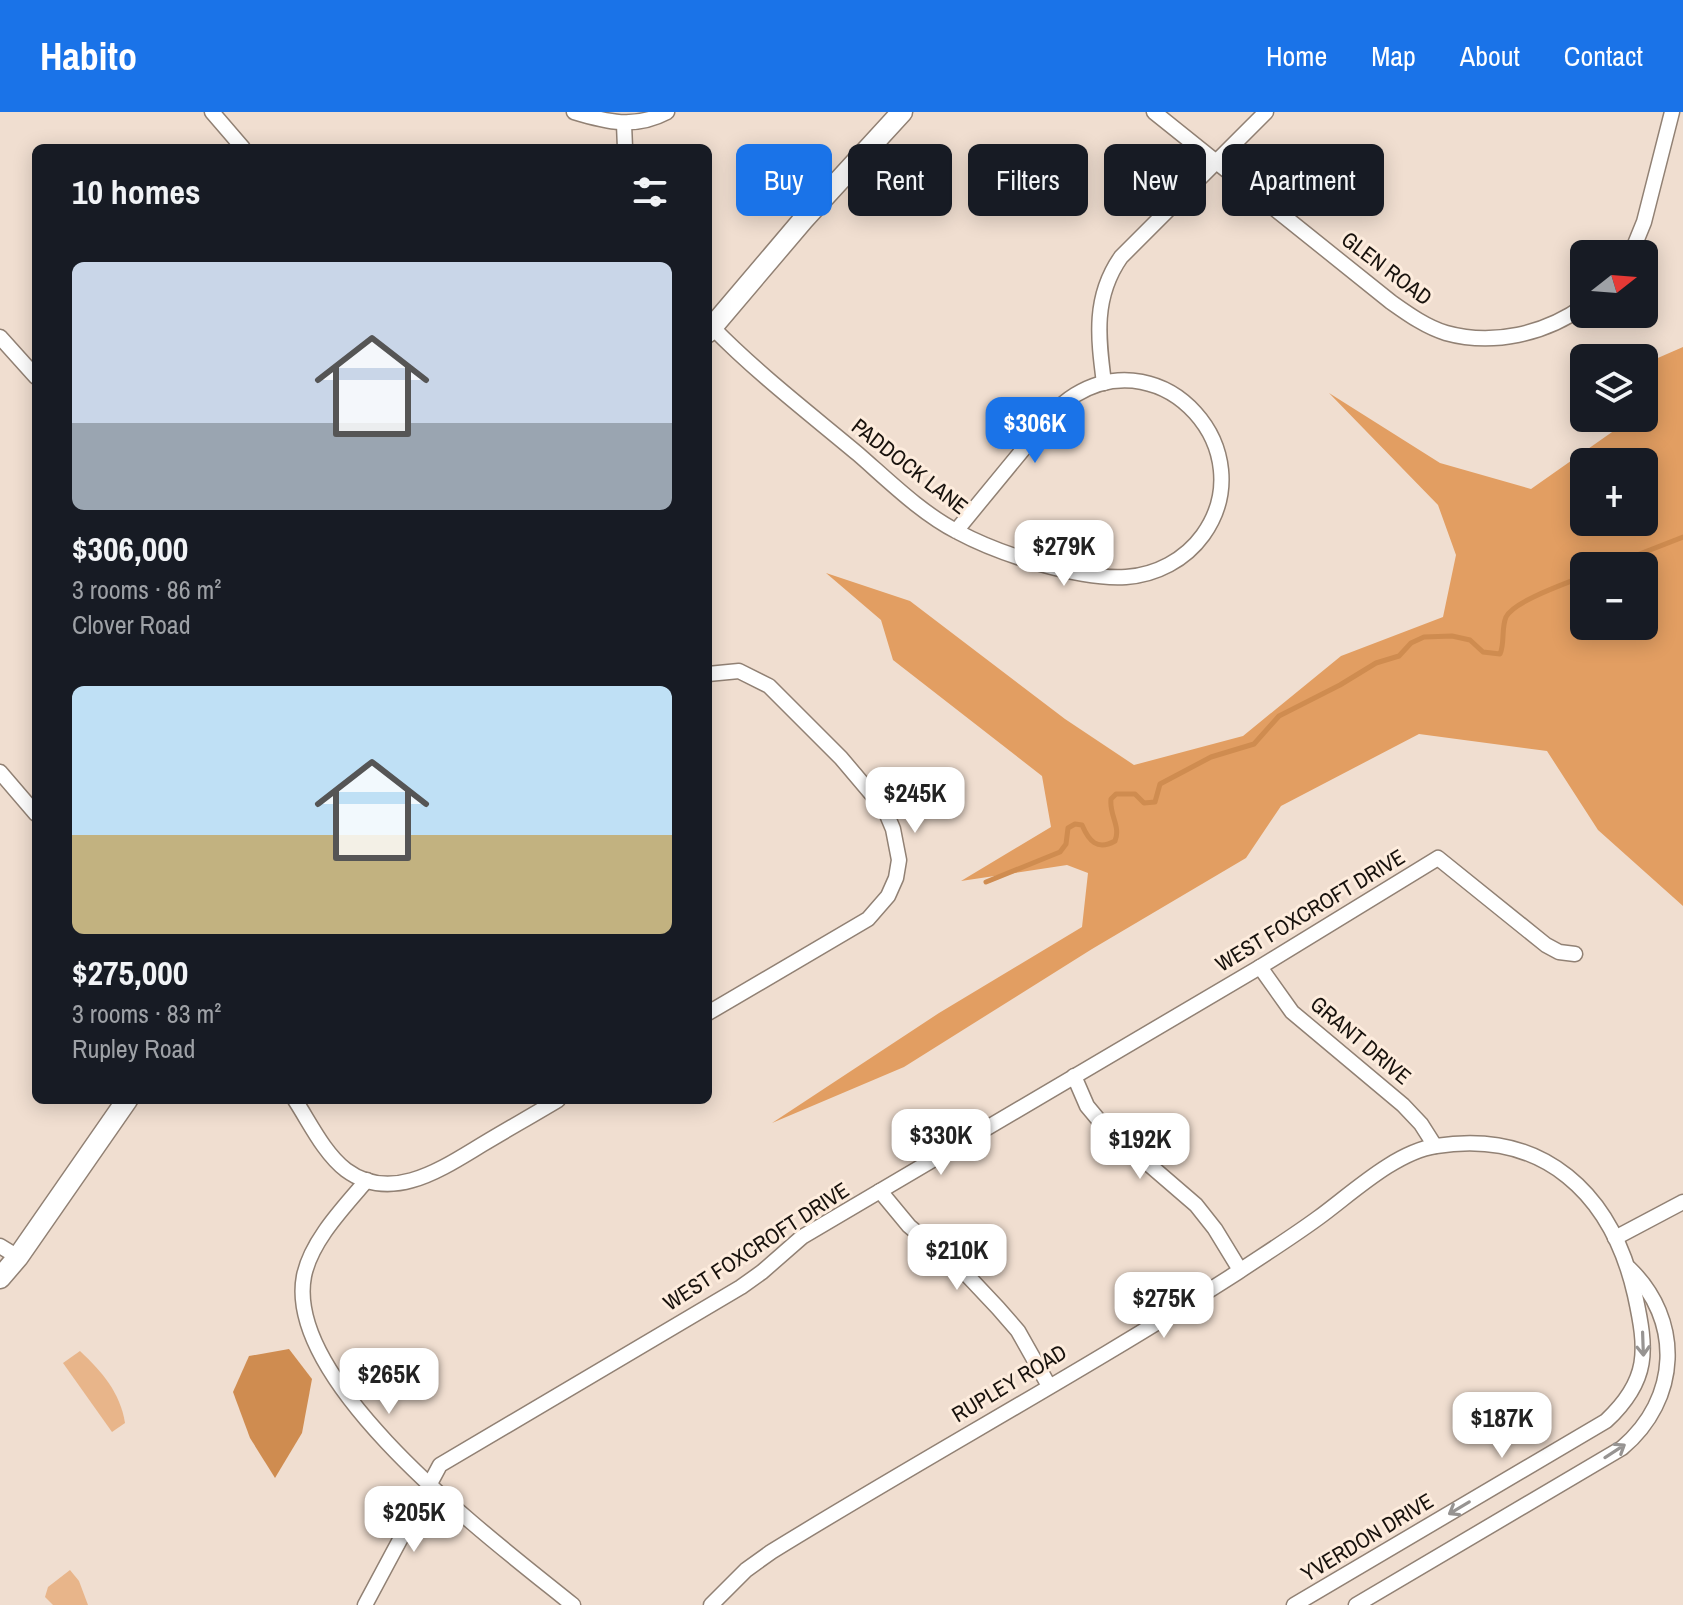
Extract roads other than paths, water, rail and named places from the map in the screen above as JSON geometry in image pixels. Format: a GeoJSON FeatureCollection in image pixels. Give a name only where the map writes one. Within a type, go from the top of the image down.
{"type":"FeatureCollection","features":[{"type":"Feature","properties":{"kind":"street"},"geometry":{"type":"LineString","coordinates":[[212,112],[240,144]]}},
{"type":"Feature","properties":{"kind":"street"},"geometry":{"type":"LineString","coordinates":[[574,112],[624,124],[647,121],[667,112]]}},
{"type":"Feature","properties":{"kind":"street"},"geometry":{"type":"LineString","coordinates":[[712,327],[813,208],[902,112]]}},
{"type":"Feature","properties":{"kind":"street","name":"GLEN ROAD"},"geometry":{"type":"LineString","coordinates":[[1154,112],[1391,302],[1427,325],[1446,333],[1471,337],[1513,336],[1556,324],[1570,315]]}},
{"type":"Feature","properties":{"kind":"street"},"geometry":{"type":"LineString","coordinates":[[956,531],[1061,406],[1074,396],[1104,383],[1098,319],[1102,294],[1111,271],[1121,257],[1266,112]]}},
{"type":"Feature","properties":{"kind":"street"},"geometry":{"type":"LineString","coordinates":[[1637,240],[1672,112]]}},
{"type":"Feature","properties":{"kind":"street"},"geometry":{"type":"LineString","coordinates":[[624,124],[625,144]]}},
{"type":"Feature","properties":{"kind":"street","name":"PADDOCK LANE"},"geometry":{"type":"LineString","coordinates":[[712,331],[924,510],[956,531],[1018,557],[1063,569],[1128,577],[1163,568],[1194,546],[1212,520],[1220,492],[1221,468],[1210,432],[1190,406],[1173,393],[1137,381],[1104,383]]}},
{"type":"Feature","properties":{"kind":"street"},"geometry":{"type":"LineString","coordinates":[[0,337],[32,373]]}},
{"type":"Feature","properties":{"kind":"street"},"geometry":{"type":"LineString","coordinates":[[712,673],[723,670],[750,674],[779,694],[875,797],[893,829],[899,860],[888,896],[868,919],[712,1011]]}},
{"type":"Feature","properties":{"kind":"street"},"geometry":{"type":"LineString","coordinates":[[0,772],[32,809]]}},
{"type":"Feature","properties":{"kind":"street","name":"WEST FOXCROFT DRIVE"},"geometry":{"type":"LineString","coordinates":[[365,1605],[440,1465],[741,1287],[802,1237],[1260,967],[1438,858],[1546,945],[1559,952],[1575,954]]}},
{"type":"Feature","properties":{"kind":"street","name":"GRANT DRIVE"},"geometry":{"type":"LineString","coordinates":[[1260,967],[1292,1012],[1403,1105],[1421,1124],[1435,1146]]}},
{"type":"Feature","properties":{"kind":"street"},"geometry":{"type":"LineString","coordinates":[[1074,1076],[1087,1106],[1102,1124],[1196,1205],[1240,1270]]}},
{"type":"Feature","properties":{"kind":"street"},"geometry":{"type":"LineString","coordinates":[[0,1278],[18,1257],[124,1104]]}},
{"type":"Feature","properties":{"kind":"street"},"geometry":{"type":"LineString","coordinates":[[298,1104],[330,1153],[344,1168],[367,1180],[387,1184],[403,1183],[439,1170],[551,1104]]}},
{"type":"Feature","properties":{"kind":"street","name":"RUPLEY ROAD"},"geometry":{"type":"LineString","coordinates":[[711,1605],[746,1570],[771,1552],[1240,1270],[1392,1164],[1413,1153],[1435,1146],[1488,1144],[1535,1157],[1562,1171],[1586,1191],[1600,1208],[1615,1238]]}},
{"type":"Feature","properties":{"kind":"street"},"geometry":{"type":"LineString","coordinates":[[367,1180],[311,1256],[304,1274],[302,1292],[305,1313],[320,1351],[365,1418],[429,1484],[573,1605]]}},
{"type":"Feature","properties":{"kind":"street"},"geometry":{"type":"LineString","coordinates":[[880,1191],[909,1226],[965,1273],[1018,1331],[1049,1386]]}},
{"type":"Feature","properties":{"kind":"street"},"geometry":{"type":"LineString","coordinates":[[1615,1238],[1683,1202]]}},
{"type":"Feature","properties":{"kind":"street","name":"YVERDON DRIVE"},"geometry":{"type":"LineString","coordinates":[[1294,1605],[1597,1427],[1624,1404],[1638,1380],[1644,1360],[1643,1329],[1629,1268],[1615,1238]]}},
{"type":"Feature","properties":{"kind":"street"},"geometry":{"type":"LineString","coordinates":[[0,1246],[18,1257]]}},
{"type":"Feature","properties":{"kind":"street","name":"YVERDON DRIVE"},"geometry":{"type":"LineString","coordinates":[[1356,1605],[1622,1448],[1649,1420],[1661,1398],[1667,1376],[1668,1336],[1652,1293],[1629,1268]]}},
{"type":"Feature","properties":{"kind":"waterway"},"geometry":{"type":"LineString","coordinates":[[1645,552],[1683,537]]}},
{"type":"Feature","properties":{"kind":"waterway"},"geometry":{"type":"LineString","coordinates":[[986,882],[1060,852],[1066,844],[1068,828],[1075,824],[1082,825],[1098,845],[1115,841],[1117,830],[1111,799],[1116,794],[1135,794],[1144,803],[1155,802],[1160,784],[1211,757],[1254,744],[1279,716],[1376,663],[1399,656],[1411,643],[1424,637],[1452,636],[1470,640],[1483,652],[1500,654],[1506,617],[1511,611],[1570,582]]}}]}
